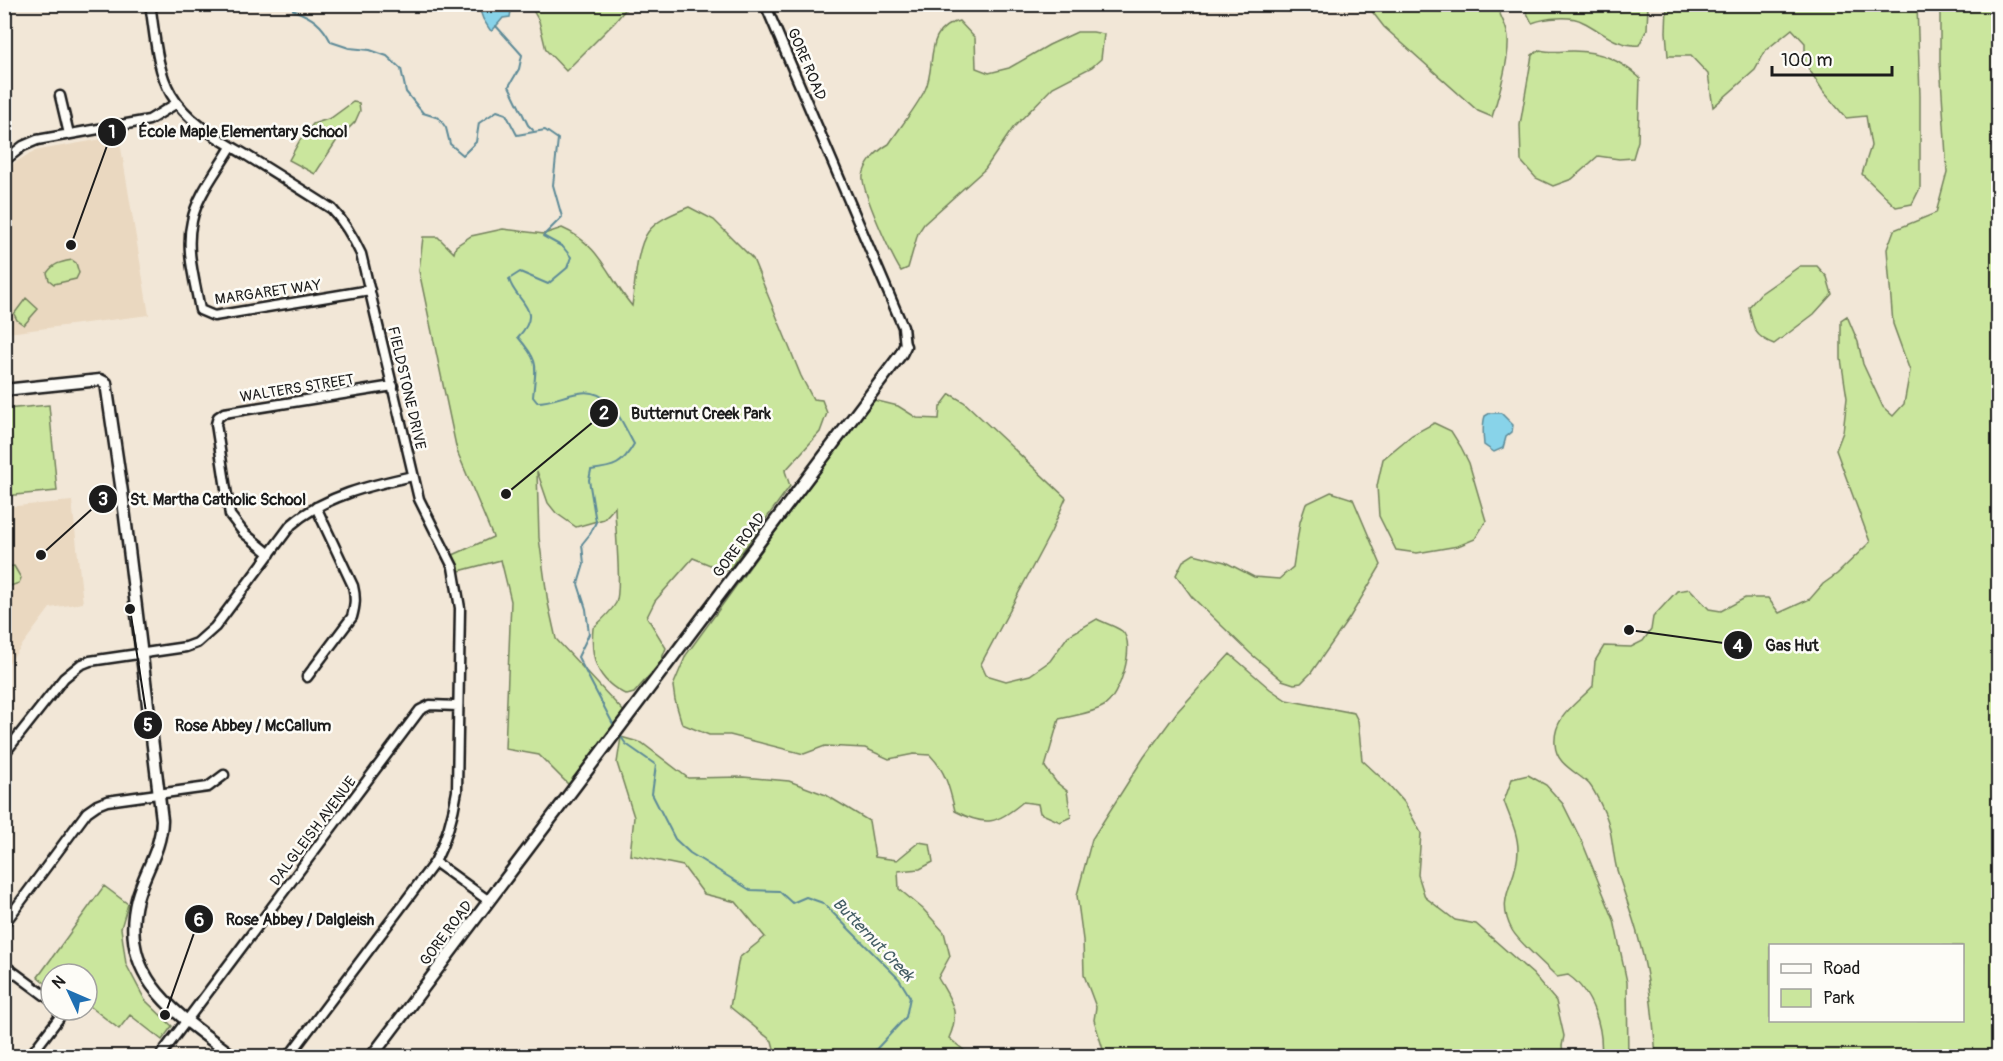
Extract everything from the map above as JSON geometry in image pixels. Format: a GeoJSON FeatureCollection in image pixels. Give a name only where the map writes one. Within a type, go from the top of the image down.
{"type":"FeatureCollection","features":[{"type":"Feature","properties":{"kind":"street","name":"FIELDSTONE DRIVE"},"geometry":{"type":"LineString","coordinates":[[150,4],[162,74],[177,103],[200,126],[332,209],[344,221],[353,236],[361,254],[419,499],[448,553],[458,589],[460,608],[458,791],[447,838],[435,861],[289,1056]]}},
{"type":"Feature","properties":{"kind":"street","name":"GORE ROAD"},"geometry":{"type":"LineString","coordinates":[[372,1056],[902,354],[905,346],[903,327],[765,4]]}},
{"type":"Feature","properties":{"kind":"street"},"geometry":{"type":"LineString","coordinates":[[60,96],[69,134]]}},
{"type":"Feature","properties":{"kind":"street"},"geometry":{"type":"LineString","coordinates":[[4,161],[23,146],[37,140],[149,120],[177,103]]}},
{"type":"Feature","properties":{"kind":"street","name":"MARGARET WAY"},"geometry":{"type":"LineString","coordinates":[[231,147],[203,194],[192,220],[189,244],[200,310],[214,316],[370,290]]}},
{"type":"Feature","properties":{"kind":"street"},"geometry":{"type":"LineString","coordinates":[[4,390],[100,380],[106,383],[122,492],[159,793],[161,836],[138,897],[134,916],[136,948],[148,982],[159,997],[186,1021],[233,1056]]}},
{"type":"Feature","properties":{"kind":"street","name":"WALTERS STREET"},"geometry":{"type":"LineString","coordinates":[[270,554],[244,534],[230,515],[216,424],[218,417],[224,413],[393,386]]}},
{"type":"Feature","properties":{"kind":"street"},"geometry":{"type":"LineString","coordinates":[[4,754],[71,670],[90,661],[186,647],[206,636],[291,525],[302,516],[336,497],[413,476]]}},
{"type":"Feature","properties":{"kind":"street"},"geometry":{"type":"LineString","coordinates":[[307,677],[352,617],[356,596],[316,507]]}},
{"type":"Feature","properties":{"kind":"street","name":"DALGLEISH AVENUE"},"geometry":{"type":"LineString","coordinates":[[160,1056],[420,710],[430,705],[458,706]]}},
{"type":"Feature","properties":{"kind":"street"},"geometry":{"type":"LineString","coordinates":[[4,924],[87,812],[97,805],[107,801],[208,787],[224,775]]}},
{"type":"Feature","properties":{"kind":"street"},"geometry":{"type":"LineString","coordinates":[[435,861],[489,901]]}},
{"type":"Feature","properties":{"kind":"street"},"geometry":{"type":"LineString","coordinates":[[4,965],[39,991]]}},
{"type":"Feature","properties":{"kind":"street"},"geometry":{"type":"LineString","coordinates":[[30,1056],[56,1022]]}},
{"type":"Feature","properties":{"kind":"shaded area"},"geometry":{"type":"Polygon","coordinates":[[[119,136],[149,315],[8,333],[13,380],[5,381],[4,176],[14,163],[34,151],[119,136]]]}},
{"type":"Feature","properties":{"kind":"shaded area"},"geometry":{"type":"Polygon","coordinates":[[[72,501],[83,603],[50,608],[5,668],[5,507],[72,501]]]}},
{"type":"Feature","properties":{"kind":"green space"},"geometry":{"type":"Polygon","coordinates":[[[1525,4],[1648,5],[1647,29],[1639,45],[1623,44],[1572,18],[1532,23],[1524,7],[1525,4]]]}},
{"type":"Feature","properties":{"kind":"green space"},"geometry":{"type":"Polygon","coordinates":[[[530,5],[629,5],[566,71],[546,50],[539,21],[530,5]]]}},
{"type":"Feature","properties":{"kind":"green space"},"geometry":{"type":"Polygon","coordinates":[[[1367,5],[1498,5],[1507,32],[1508,51],[1492,117],[1478,111],[1384,27],[1367,5]]]}},
{"type":"Feature","properties":{"kind":"green space"},"geometry":{"type":"Polygon","coordinates":[[[1667,5],[1917,5],[1920,188],[1912,204],[1896,207],[1862,174],[1871,146],[1866,116],[1846,118],[1823,91],[1805,63],[1805,43],[1792,29],[1766,50],[1755,70],[1713,107],[1708,74],[1691,56],[1668,56],[1667,5]]]}},
{"type":"Feature","properties":{"kind":"green space"},"geometry":{"type":"Polygon","coordinates":[[[1940,5],[1998,5],[1998,1056],[1656,1056],[1646,971],[1638,935],[1617,870],[1608,822],[1589,784],[1559,757],[1556,751],[1555,734],[1567,711],[1593,686],[1595,661],[1604,646],[1631,647],[1643,641],[1651,630],[1653,617],[1677,591],[1690,589],[1709,609],[1721,611],[1745,598],[1768,598],[1779,613],[1810,599],[1823,584],[1837,574],[1870,542],[1836,450],[1843,432],[1847,398],[1841,359],[1841,320],[1847,316],[1858,342],[1863,364],[1883,407],[1893,416],[1904,404],[1910,371],[1893,324],[1887,249],[1894,230],[1936,213],[1947,172],[1940,62],[1940,5]]]}},
{"type":"Feature","properties":{"kind":"green space"},"geometry":{"type":"Polygon","coordinates":[[[959,21],[975,38],[976,68],[989,73],[1009,68],[1077,32],[1104,34],[1101,59],[1092,67],[1053,87],[1013,128],[985,169],[924,224],[918,233],[908,268],[901,271],[872,209],[864,184],[864,171],[876,153],[889,144],[925,90],[933,49],[940,32],[948,25],[959,21]]]}},
{"type":"Feature","properties":{"kind":"green space"},"geometry":{"type":"Polygon","coordinates":[[[1540,50],[1583,51],[1601,55],[1625,66],[1640,78],[1638,141],[1633,158],[1598,156],[1572,179],[1553,186],[1536,178],[1521,161],[1520,125],[1532,55],[1540,50]]]}},
{"type":"Feature","properties":{"kind":"green space"},"geometry":{"type":"Polygon","coordinates":[[[353,102],[359,103],[360,111],[355,122],[337,140],[315,174],[289,160],[300,140],[313,124],[331,118],[353,102]]]}},
{"type":"Feature","properties":{"kind":"green space"},"geometry":{"type":"Polygon","coordinates":[[[689,207],[714,220],[753,259],[801,376],[813,399],[822,400],[827,413],[820,432],[785,471],[790,486],[730,568],[725,571],[693,558],[655,601],[647,617],[666,648],[660,663],[634,693],[627,695],[602,676],[595,659],[592,639],[593,628],[611,610],[618,595],[615,507],[604,519],[576,527],[556,513],[548,503],[537,471],[539,538],[548,603],[556,639],[626,714],[570,786],[539,755],[505,749],[511,601],[501,560],[459,571],[453,555],[493,537],[457,451],[419,271],[423,237],[438,237],[454,253],[456,246],[471,236],[503,229],[544,234],[562,228],[586,243],[595,252],[632,306],[638,257],[648,232],[657,223],[689,207]]]}},
{"type":"Feature","properties":{"kind":"green space"},"geometry":{"type":"Polygon","coordinates":[[[72,260],[76,263],[79,273],[76,279],[54,284],[49,280],[47,273],[52,267],[72,260]]]}},
{"type":"Feature","properties":{"kind":"green space"},"geometry":{"type":"Polygon","coordinates":[[[1800,266],[1817,266],[1827,277],[1832,294],[1814,314],[1774,344],[1762,338],[1755,330],[1749,307],[1760,294],[1800,266]]]}},
{"type":"Feature","properties":{"kind":"green space"},"geometry":{"type":"Polygon","coordinates":[[[26,298],[38,309],[24,325],[17,320],[14,314],[26,298]]]}},
{"type":"Feature","properties":{"kind":"green space"},"geometry":{"type":"Polygon","coordinates":[[[950,394],[964,402],[1066,498],[1051,532],[981,664],[986,675],[1006,681],[1030,675],[1050,661],[1068,636],[1097,619],[1122,631],[1126,638],[1128,647],[1124,670],[1110,701],[1094,711],[1059,719],[1045,767],[1056,782],[1067,791],[1071,817],[1060,822],[1040,813],[1038,804],[1023,802],[1006,815],[991,821],[975,819],[955,811],[944,774],[930,755],[914,754],[889,759],[865,748],[825,746],[804,754],[730,735],[709,735],[682,724],[675,700],[673,686],[686,655],[874,400],[898,406],[917,418],[939,419],[940,407],[950,394]]]}},
{"type":"Feature","properties":{"kind":"green space"},"geometry":{"type":"Polygon","coordinates":[[[49,405],[57,491],[5,496],[5,409],[49,405]]]}},
{"type":"Feature","properties":{"kind":"green space"},"geometry":{"type":"Polygon","coordinates":[[[1434,423],[1451,431],[1461,447],[1469,463],[1486,521],[1475,539],[1458,546],[1417,553],[1396,550],[1379,516],[1377,486],[1383,459],[1412,435],[1434,423]]]}},
{"type":"Feature","properties":{"kind":"green space"},"geometry":{"type":"Polygon","coordinates":[[[1331,492],[1353,499],[1381,565],[1350,617],[1311,673],[1301,683],[1294,684],[1282,680],[1251,654],[1192,597],[1176,575],[1183,561],[1194,554],[1225,562],[1254,577],[1279,579],[1293,567],[1300,522],[1306,504],[1331,492]]]}},
{"type":"Feature","properties":{"kind":"green space"},"geometry":{"type":"Polygon","coordinates":[[[14,566],[21,578],[19,583],[5,588],[5,567],[14,566]]]}},
{"type":"Feature","properties":{"kind":"green space"},"geometry":{"type":"Polygon","coordinates":[[[1230,654],[1286,700],[1354,713],[1358,721],[1362,760],[1404,802],[1421,833],[1418,875],[1425,897],[1455,920],[1476,924],[1533,974],[1556,1001],[1564,1036],[1562,1046],[1564,1056],[1105,1056],[1094,1020],[1096,1007],[1084,975],[1083,940],[1077,895],[1092,839],[1144,757],[1177,712],[1230,654]]]}},
{"type":"Feature","properties":{"kind":"green space"},"geometry":{"type":"Polygon","coordinates":[[[621,737],[642,743],[688,778],[743,777],[789,781],[826,795],[869,821],[875,857],[897,860],[919,842],[930,844],[933,862],[920,869],[898,871],[899,889],[923,909],[944,932],[950,956],[938,978],[953,1006],[953,1029],[949,1038],[971,1056],[776,1056],[772,1041],[730,1007],[739,958],[765,937],[736,902],[704,894],[683,866],[630,855],[634,817],[617,763],[621,737]]]}},
{"type":"Feature","properties":{"kind":"green space"},"geometry":{"type":"Polygon","coordinates":[[[1528,775],[1546,785],[1563,804],[1583,844],[1614,920],[1627,982],[1628,1056],[1601,1056],[1600,1034],[1595,1011],[1584,991],[1568,975],[1557,977],[1521,941],[1512,930],[1507,918],[1506,898],[1515,872],[1518,844],[1504,801],[1512,779],[1528,775]]]}},
{"type":"Feature","properties":{"kind":"green space"},"geometry":{"type":"Polygon","coordinates":[[[104,886],[128,904],[121,928],[126,964],[145,1000],[172,1026],[162,1040],[130,1015],[119,1029],[99,1013],[99,962],[49,962],[104,886]]]}},
{"type":"Feature","properties":{"kind":"water"},"geometry":{"type":"Polygon","coordinates":[[[478,5],[512,5],[510,17],[503,18],[492,31],[483,19],[478,5]]]}},
{"type":"Feature","properties":{"kind":"water"},"geometry":{"type":"Polygon","coordinates":[[[1490,413],[1501,413],[1513,425],[1512,432],[1506,437],[1503,448],[1494,452],[1484,445],[1484,419],[1490,413]]]}},
{"type":"Feature","properties":{"kind":"waterway","name":"Butternut Creek"},"geometry":{"type":"LineString","coordinates":[[294,4],[293,10],[316,22],[331,42],[387,56],[401,69],[406,92],[423,113],[439,118],[446,128],[450,144],[463,155],[476,142],[479,123],[497,111],[506,114],[517,135],[545,130],[558,139],[553,185],[562,217],[543,236],[563,247],[571,257],[567,268],[548,284],[520,272],[509,279],[529,312],[526,327],[518,337],[535,364],[533,397],[537,402],[579,393],[599,395],[607,400],[619,416],[634,444],[617,464],[591,470],[589,480],[596,522],[582,544],[584,564],[578,584],[586,609],[589,634],[578,657],[613,724]]}},
{"type":"Feature","properties":{"kind":"waterway"},"geometry":{"type":"LineString","coordinates":[[496,26],[522,55],[519,69],[509,86],[528,125],[533,130]]}},
{"type":"Feature","properties":{"kind":"waterway","name":"Butternut Creek"},"geometry":{"type":"LineString","coordinates":[[621,737],[626,744],[656,765],[652,794],[675,839],[690,853],[750,890],[779,891],[792,903],[806,897],[823,903],[899,979],[910,997],[906,1017],[870,1056]]}},
{"type":"Feature","properties":{"kind":"place","name":"École Maple Elementary School"},"geometry":{"type":"Point","coordinates":[71,245]}},
{"type":"Feature","properties":{"kind":"place","name":"Butternut Creek Park"},"geometry":{"type":"Point","coordinates":[506,494]}},
{"type":"Feature","properties":{"kind":"place","name":"St. Martha Catholic School"},"geometry":{"type":"Point","coordinates":[41,555]}},
{"type":"Feature","properties":{"kind":"place","name":"Rose Abbey / McCallum"},"geometry":{"type":"Point","coordinates":[130,609]}},
{"type":"Feature","properties":{"kind":"place","name":"Gas Hut"},"geometry":{"type":"Point","coordinates":[1629,630]}},
{"type":"Feature","properties":{"kind":"place","name":"Rose Abbey / Dalgleish"},"geometry":{"type":"Point","coordinates":[165,1015]}}]}
